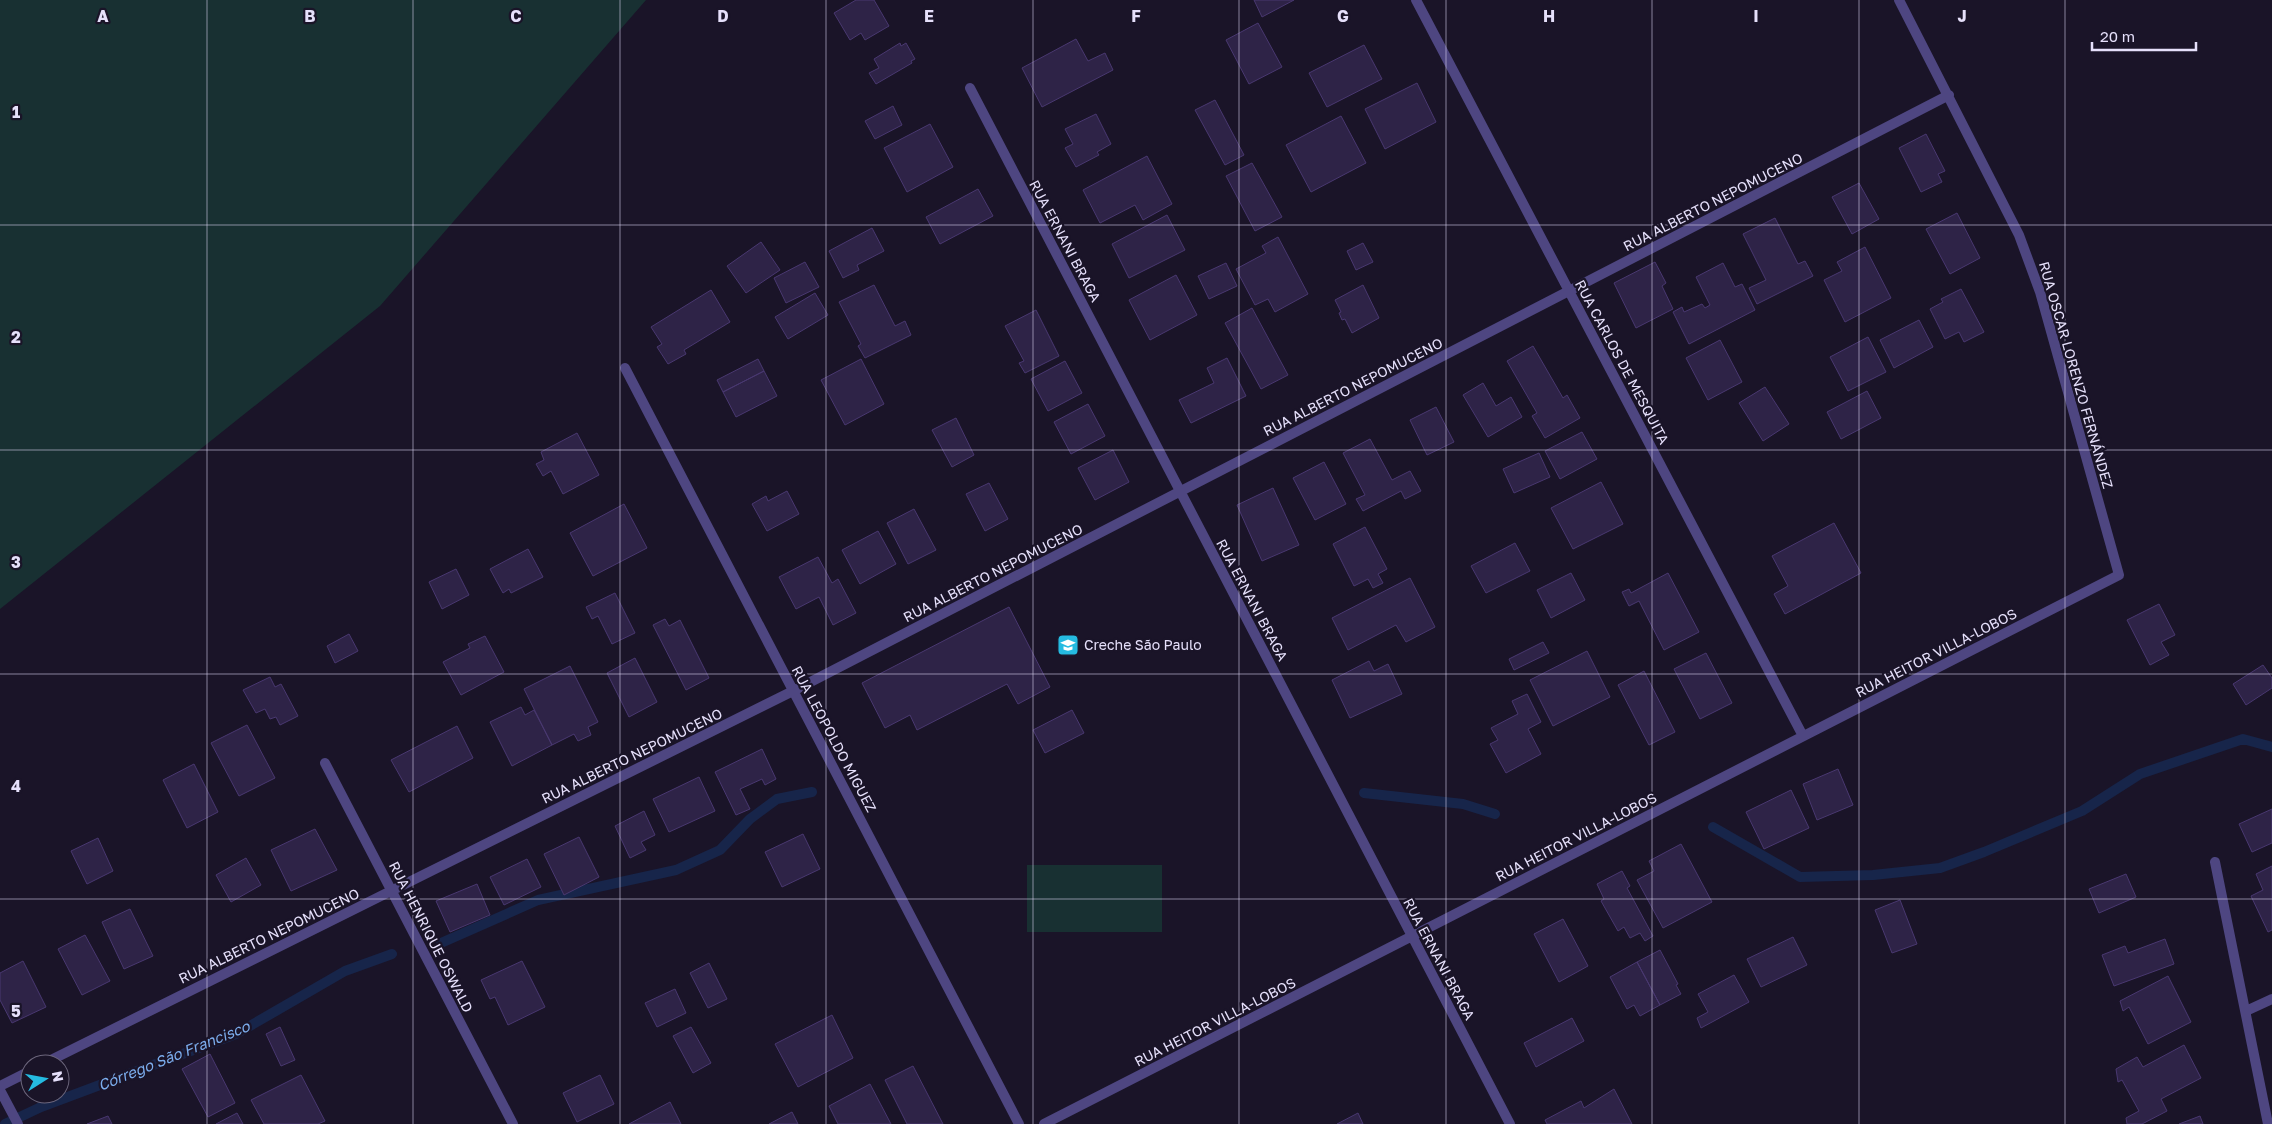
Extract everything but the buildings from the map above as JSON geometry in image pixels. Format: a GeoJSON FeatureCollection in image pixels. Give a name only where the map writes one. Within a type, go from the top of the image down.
{"type":"FeatureCollection","features":[{"type":"Feature","properties":{"kind":"street","name":"RUA CARLOS DE MESQUITA"},"geometry":{"type":"LineString","coordinates":[[1416,0],[1803,736]]}},
{"type":"Feature","properties":{"kind":"street","name":"RUA OSCAR LORENZO FERNÁNDEZ"},"geometry":{"type":"LineString","coordinates":[[1899,0],[2019,235],[2040,292],[2119,575]]}},
{"type":"Feature","properties":{"kind":"street","name":"RUA ERNANI BRAGA"},"geometry":{"type":"LineString","coordinates":[[970,88],[1510,1124]]}},
{"type":"Feature","properties":{"kind":"street","name":"RUA ALBERTO NEPOMUCENO"},"geometry":{"type":"LineString","coordinates":[[64,1054],[793,691],[1949,96]]}},
{"type":"Feature","properties":{"kind":"street","name":"RUA LEOPOLDO MIGUEZ"},"geometry":{"type":"LineString","coordinates":[[625,368],[1019,1124]]}},
{"type":"Feature","properties":{"kind":"street","name":"RUA HEITOR VILLA-LOBOS"},"geometry":{"type":"LineString","coordinates":[[1044,1124],[2119,575]]}},
{"type":"Feature","properties":{"kind":"street","name":"RUA HENRIQUE OSWALD"},"geometry":{"type":"LineString","coordinates":[[325,763],[513,1124]]}},
{"type":"Feature","properties":{"kind":"street"},"geometry":{"type":"LineString","coordinates":[[2215,862],[2268,1124]]}},
{"type":"Feature","properties":{"kind":"street"},"geometry":{"type":"LineString","coordinates":[[2246,1011],[2272,999]]}},
{"type":"Feature","properties":{"kind":"street"},"geometry":{"type":"LineString","coordinates":[[0,1086],[20,1076]]}},
{"type":"Feature","properties":{"kind":"street"},"geometry":{"type":"LineString","coordinates":[[0,1090],[18,1124]]}},
{"type":"Feature","properties":{"kind":"green space"},"geometry":{"type":"Polygon","coordinates":[[[0,0],[646,0],[380,306],[0,609],[0,0]]]}},
{"type":"Feature","properties":{"kind":"green space"},"geometry":{"type":"Polygon","coordinates":[[[1027,865],[1162,865],[1162,932],[1027,932],[1027,865]]]}},
{"type":"Feature","properties":{"kind":"waterway","name":"Córrego São Francisco"},"geometry":{"type":"LineString","coordinates":[[1713,827],[1800,877],[1873,875],[1940,868],[1984,852],[2082,811],[2140,774],[2243,739],[2272,747]]}},
{"type":"Feature","properties":{"kind":"waterway","name":"Córrego São Francisco"},"geometry":{"type":"LineString","coordinates":[[441,943],[538,900],[676,870],[720,850],[750,819],[777,799],[812,792]]}},
{"type":"Feature","properties":{"kind":"waterway","name":"Córrego São Francisco"},"geometry":{"type":"LineString","coordinates":[[1364,793],[1463,804],[1495,814]]}},
{"type":"Feature","properties":{"kind":"waterway","name":"Córrego São Francisco"},"geometry":{"type":"LineString","coordinates":[[5,1124],[41,1107],[236,1034],[345,971],[392,954]]}},
{"type":"Feature","properties":{"kind":"place","name":"Creche São Paulo"},"geometry":{"type":"Point","coordinates":[1068,645]}}]}
